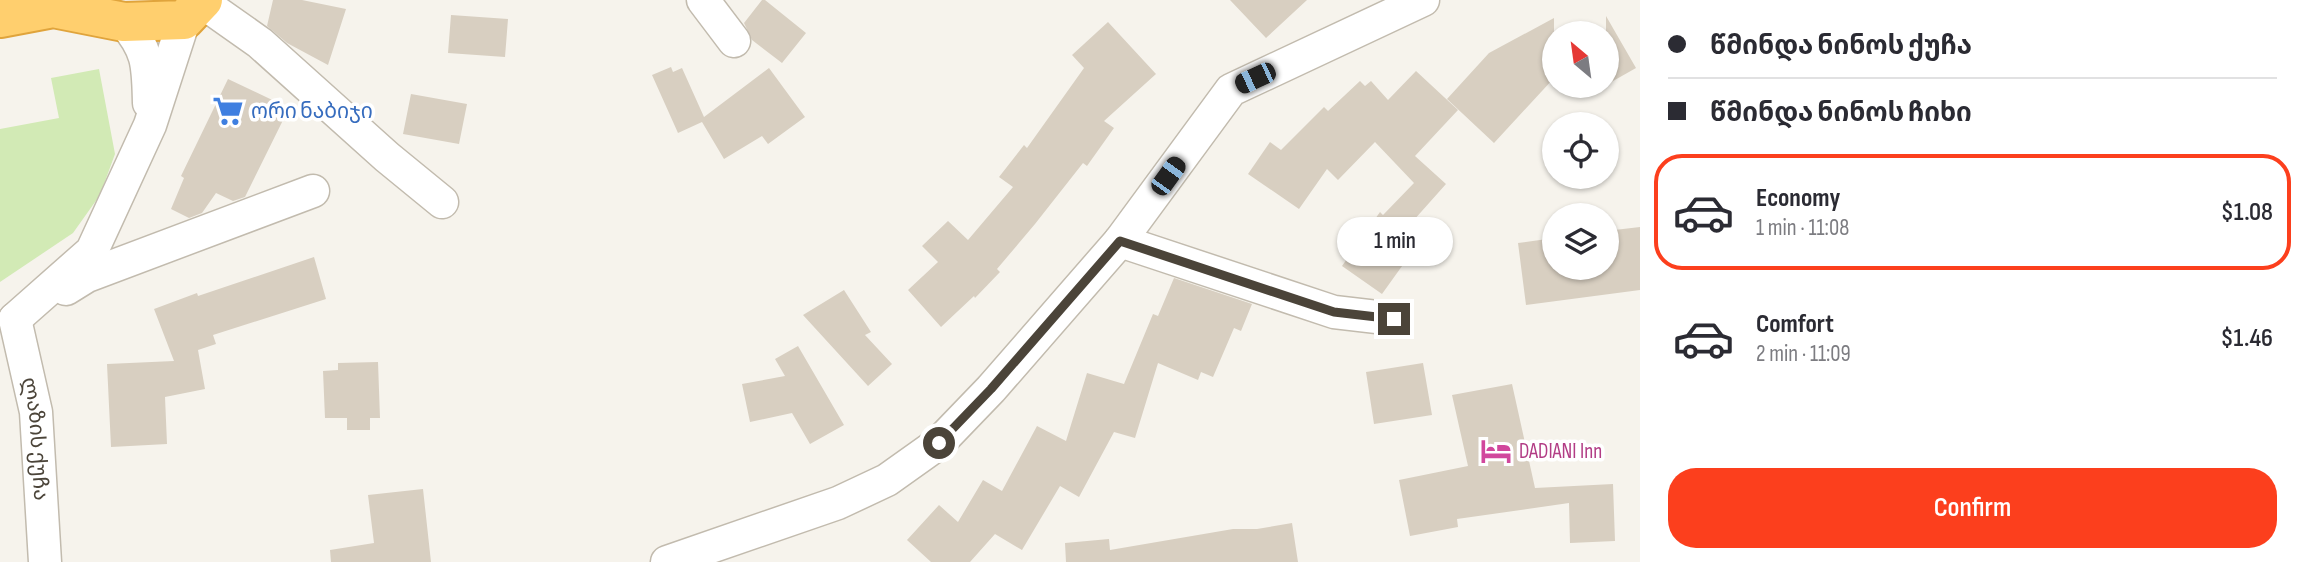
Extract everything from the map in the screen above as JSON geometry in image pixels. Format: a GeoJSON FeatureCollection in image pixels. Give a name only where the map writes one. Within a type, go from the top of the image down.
{"type":"FeatureCollection","features":[{"type":"Feature","properties":{"kind":"highway"},"geometry":{"type":"LineString","coordinates":[[0,18],[63,4],[124,22],[197,6]]}},
{"type":"Feature","properties":{"kind":"street"},"geometry":{"type":"LineString","coordinates":[[703,0],[734,41]]}},
{"type":"Feature","properties":{"kind":"street"},"geometry":{"type":"LineString","coordinates":[[667,562],[838,503],[887,480],[939,443],[991,389],[1120,241],[1231,90],[1423,0]]}},
{"type":"Feature","properties":{"kind":"street"},"geometry":{"type":"LineString","coordinates":[[8,321],[92,251],[150,125],[197,6],[260,43],[387,157],[443,202]]}},
{"type":"Feature","properties":{"kind":"street"},"geometry":{"type":"LineString","coordinates":[[124,22],[136,36],[147,59],[150,125]]}},
{"type":"Feature","properties":{"kind":"street"},"geometry":{"type":"LineString","coordinates":[[8,321],[87,276],[313,191]]}},
{"type":"Feature","properties":{"kind":"street"},"geometry":{"type":"LineString","coordinates":[[1120,241],[1334,312],[1394,319]]}},
{"type":"Feature","properties":{"kind":"street","name":"ლაზის ქუჩა"},"geometry":{"type":"LineString","coordinates":[[8,321],[36,412],[45,562]]}},
{"type":"Feature","properties":{"kind":"green space"},"geometry":{"type":"Polygon","coordinates":[[[99,69],[115,154],[100,195],[73,233],[0,282],[0,129],[59,118],[51,78],[99,69]]]}},
{"type":"Feature","properties":{"kind":"building"},"geometry":{"type":"Polygon","coordinates":[[[273,0],[302,0],[346,9],[328,65],[287,43],[267,26],[273,0]]]}},
{"type":"Feature","properties":{"kind":"building"},"geometry":{"type":"Polygon","coordinates":[[[762,0],[806,33],[782,63],[752,40],[744,23],[762,0]]]}},
{"type":"Feature","properties":{"kind":"building"},"geometry":{"type":"Polygon","coordinates":[[[1230,0],[1307,0],[1266,38],[1230,0]]]}},
{"type":"Feature","properties":{"kind":"building"},"geometry":{"type":"Polygon","coordinates":[[[451,15],[508,19],[505,57],[448,53],[451,15]]]}},
{"type":"Feature","properties":{"kind":"building"},"geometry":{"type":"Polygon","coordinates":[[[1108,22],[1156,74],[1104,121],[1114,128],[1087,166],[1083,163],[997,269],[1000,272],[941,327],[908,290],[938,262],[922,246],[948,221],[968,240],[1013,187],[999,177],[1024,145],[1027,148],[1084,68],[1072,55],[1108,22]]]}},
{"type":"Feature","properties":{"kind":"building"},"geometry":{"type":"Polygon","coordinates":[[[1542,24],[1542,91],[1494,143],[1447,99],[1489,53],[1542,24]]]}},
{"type":"Feature","properties":{"kind":"building"},"geometry":{"type":"Polygon","coordinates":[[[1619,39],[1636,68],[1619,78],[1619,39]]]}},
{"type":"Feature","properties":{"kind":"building"},"geometry":{"type":"Polygon","coordinates":[[[671,67],[673,72],[682,68],[704,117],[769,68],[805,117],[768,144],[762,136],[724,159],[702,122],[678,133],[652,75],[671,67]]]}},
{"type":"Feature","properties":{"kind":"building"},"geometry":{"type":"Polygon","coordinates":[[[1416,71],[1458,110],[1415,156],[1446,184],[1405,230],[1420,241],[1382,294],[1342,266],[1380,212],[1383,215],[1414,183],[1375,142],[1338,180],[1327,169],[1299,209],[1248,174],[1270,142],[1281,150],[1324,107],[1328,111],[1360,81],[1365,86],[1371,81],[1388,100],[1416,71]]]}},
{"type":"Feature","properties":{"kind":"building"},"geometry":{"type":"Polygon","coordinates":[[[228,79],[289,108],[245,197],[233,201],[216,193],[202,213],[189,218],[171,209],[184,178],[181,176],[228,79]]]}},
{"type":"Feature","properties":{"kind":"building"},"geometry":{"type":"Polygon","coordinates":[[[411,94],[467,104],[459,144],[403,134],[411,94]]]}},
{"type":"Feature","properties":{"kind":"building"},"geometry":{"type":"Polygon","coordinates":[[[1640,227],[1640,290],[1526,305],[1518,243],[1542,240],[1542,280],[1619,280],[1619,229],[1640,227]]]}},
{"type":"Feature","properties":{"kind":"building"},"geometry":{"type":"Polygon","coordinates":[[[314,257],[326,299],[213,335],[216,344],[198,350],[205,389],[165,397],[167,444],[111,447],[107,364],[174,361],[154,309],[314,257]]]}},
{"type":"Feature","properties":{"kind":"building"},"geometry":{"type":"Polygon","coordinates":[[[1174,278],[1252,304],[1241,331],[1234,328],[1213,377],[1201,372],[1198,380],[1158,363],[1135,438],[1114,432],[1079,497],[1060,486],[1022,550],[995,534],[970,562],[931,562],[907,540],[939,505],[958,522],[983,480],[1002,491],[1037,426],[1066,441],[1087,373],[1124,384],[1153,314],[1158,316],[1174,278]]]}},
{"type":"Feature","properties":{"kind":"building"},"geometry":{"type":"Polygon","coordinates":[[[844,290],[871,332],[865,335],[892,364],[868,386],[803,315],[844,290]]]}},
{"type":"Feature","properties":{"kind":"building"},"geometry":{"type":"Polygon","coordinates":[[[798,346],[844,425],[810,444],[792,413],[750,422],[742,384],[785,376],[775,359],[798,346]]]}},
{"type":"Feature","properties":{"kind":"building"},"geometry":{"type":"Polygon","coordinates":[[[378,362],[380,418],[370,418],[370,430],[347,430],[347,418],[325,418],[323,371],[338,370],[338,363],[378,362]]]}},
{"type":"Feature","properties":{"kind":"building"},"geometry":{"type":"Polygon","coordinates":[[[1423,363],[1432,415],[1374,424],[1366,372],[1423,363]]]}},
{"type":"Feature","properties":{"kind":"building"},"geometry":{"type":"Polygon","coordinates":[[[1512,384],[1535,488],[1613,484],[1615,541],[1570,543],[1569,503],[1457,519],[1458,527],[1410,536],[1399,480],[1468,466],[1452,395],[1512,384]]]}},
{"type":"Feature","properties":{"kind":"building"},"geometry":{"type":"Polygon","coordinates":[[[423,489],[431,562],[331,562],[330,550],[374,543],[368,495],[423,489]]]}},
{"type":"Feature","properties":{"kind":"building"},"geometry":{"type":"Polygon","coordinates":[[[1292,523],[1298,562],[1066,562],[1065,543],[1109,539],[1110,550],[1233,529],[1257,529],[1292,523]]]}},
{"type":"Feature","properties":{"kind":"place","name":"ორი ნაბიჯი"},"geometry":{"type":"Point","coordinates":[228,111]}},
{"type":"Feature","properties":{"kind":"place","name":"DADIANI Inn"},"geometry":{"type":"Point","coordinates":[1496,451]}},
{"type":"Feature","properties":{"kind":"route"},"geometry":{"type":"LineString","coordinates":[[939,443],[991,389],[1120,241],[1334,312],[1394,319]]}}]}
